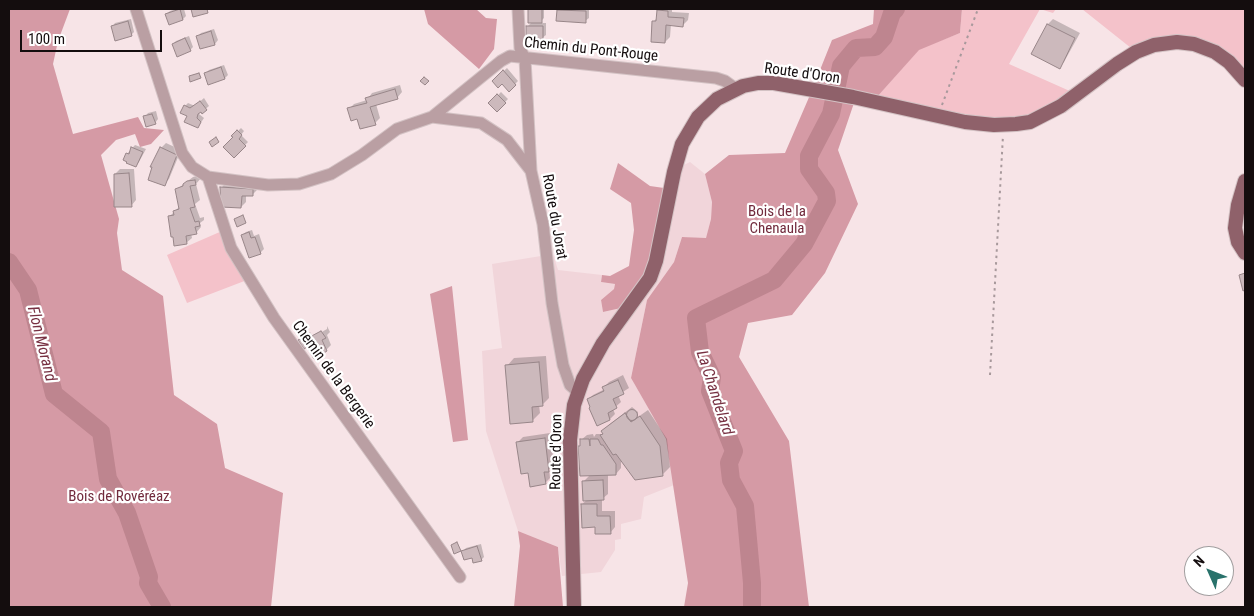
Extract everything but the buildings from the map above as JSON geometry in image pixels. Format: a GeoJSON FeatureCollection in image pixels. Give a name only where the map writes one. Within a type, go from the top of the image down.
{"type":"FeatureCollection","features":[{"type":"Feature","properties":{"kind":"main road","name":"Route d'Oron"},"geometry":{"type":"LineString","coordinates":[[574,607],[570,440],[571,420],[578,392],[603,343],[638,297],[652,273],[677,158],[686,135],[698,117],[716,99],[750,84],[766,83],[818,90],[982,124],[1003,125],[1030,122],[1061,106],[1126,58],[1145,48],[1177,42],[1194,44],[1215,52],[1229,62],[1245,80]]}},
{"type":"Feature","properties":{"kind":"main road"},"geometry":{"type":"LineString","coordinates":[[1245,181],[1238,205],[1235,228],[1238,242],[1245,253]]}},
{"type":"Feature","properties":{"kind":"street","name":"Route du Jorat"},"geometry":{"type":"LineString","coordinates":[[136,9],[182,153],[192,167],[208,177],[268,185],[299,184],[331,174],[362,155],[397,129],[432,117],[481,123],[508,140],[531,171],[543,224],[552,303],[563,365],[570,385],[578,392]]}},
{"type":"Feature","properties":{"kind":"street"},"geometry":{"type":"LineString","coordinates":[[518,9],[520,48],[525,58],[531,171]]}},
{"type":"Feature","properties":{"kind":"street","name":"Chemin du Pont-Rouge"},"geometry":{"type":"LineString","coordinates":[[432,117],[501,61],[510,56],[716,78],[725,81],[736,89]]}},
{"type":"Feature","properties":{"kind":"street","name":"Chemin de la Bergerie"},"geometry":{"type":"LineString","coordinates":[[208,177],[231,248],[274,318],[460,576]]}},
{"type":"Feature","properties":{"kind":"path"},"geometry":{"type":"LineString","coordinates":[[938,116],[978,9]]}},
{"type":"Feature","properties":{"kind":"path"},"geometry":{"type":"LineString","coordinates":[[990,376],[1003,125]]}},
{"type":"Feature","properties":{"kind":"shaded area"},"geometry":{"type":"Polygon","coordinates":[[[962,9],[1040,9],[1009,64],[1072,92],[1028,117],[982,120],[877,97],[919,49],[960,33],[962,9]]]}},
{"type":"Feature","properties":{"kind":"shaded area"},"geometry":{"type":"Polygon","coordinates":[[[1040,9],[1056,9],[1053,13],[1040,9]]]}},
{"type":"Feature","properties":{"kind":"shaded area"},"geometry":{"type":"Polygon","coordinates":[[[1082,9],[1245,9],[1245,72],[1218,48],[1131,48],[1082,9]]]}},
{"type":"Feature","properties":{"kind":"shaded area"},"geometry":{"type":"Polygon","coordinates":[[[690,162],[705,174],[712,202],[711,219],[706,239],[682,237],[674,262],[647,300],[631,378],[666,438],[674,485],[644,497],[641,519],[621,524],[621,539],[615,540],[615,550],[601,572],[562,576],[558,547],[518,531],[486,431],[482,351],[502,348],[492,264],[553,254],[558,270],[602,275],[601,282],[615,284],[614,289],[601,300],[603,312],[621,308],[664,188],[679,187],[682,166],[690,162]]]}},
{"type":"Feature","properties":{"kind":"shaded area"},"geometry":{"type":"Polygon","coordinates":[[[222,231],[247,280],[187,303],[167,255],[222,231]]]}},
{"type":"Feature","properties":{"kind":"green space","name":"Bois de Rovéréaz"},"geometry":{"type":"Polygon","coordinates":[[[9,9],[70,9],[58,41],[53,64],[73,134],[138,117],[144,128],[164,130],[151,144],[140,147],[135,134],[116,140],[101,155],[119,219],[117,233],[122,270],[163,296],[174,395],[217,424],[225,468],[283,493],[271,607],[9,607],[9,9]]]}},
{"type":"Feature","properties":{"kind":"green space"},"geometry":{"type":"Polygon","coordinates":[[[424,9],[476,9],[486,18],[497,19],[494,49],[479,69],[428,24],[424,9]]]}},
{"type":"Feature","properties":{"kind":"green space"},"geometry":{"type":"Polygon","coordinates":[[[874,9],[962,9],[960,33],[919,50],[877,97],[814,85],[832,40],[873,24],[874,9]]]}},
{"type":"Feature","properties":{"kind":"green space","name":"Bois de la Chenaula"},"geometry":{"type":"Polygon","coordinates":[[[810,95],[854,103],[838,150],[858,204],[825,273],[792,315],[748,323],[739,357],[789,441],[809,607],[684,607],[688,583],[666,439],[631,378],[647,300],[674,262],[682,237],[706,238],[711,219],[712,202],[705,174],[729,155],[785,153],[810,95]]]}},
{"type":"Feature","properties":{"kind":"green space"},"geometry":{"type":"Polygon","coordinates":[[[618,163],[650,186],[664,188],[650,258],[644,278],[621,308],[603,312],[601,300],[614,289],[615,284],[601,282],[602,275],[610,276],[629,266],[634,230],[631,203],[610,189],[618,163]]]}},
{"type":"Feature","properties":{"kind":"green space"},"geometry":{"type":"Polygon","coordinates":[[[452,286],[468,440],[453,442],[430,294],[452,286]]]}},
{"type":"Feature","properties":{"kind":"green space"},"geometry":{"type":"Polygon","coordinates":[[[518,531],[558,547],[563,607],[514,607],[520,546],[518,531]]]}},
{"type":"Feature","properties":{"kind":"waterway","name":"La Chandelard"},"geometry":{"type":"LineString","coordinates":[[752,607],[752,583],[745,506],[731,480],[729,463],[734,451],[710,391],[712,377],[700,352],[696,318],[774,280],[804,244],[827,201],[826,193],[809,169],[809,156],[831,114],[841,66],[856,48],[875,47],[884,37],[892,13],[896,9]]}},
{"type":"Feature","properties":{"kind":"waterway","name":"Flon Morand"},"geometry":{"type":"LineString","coordinates":[[9,262],[28,290],[54,394],[101,432],[108,479],[127,513],[149,577],[148,583],[162,607]]}}]}
